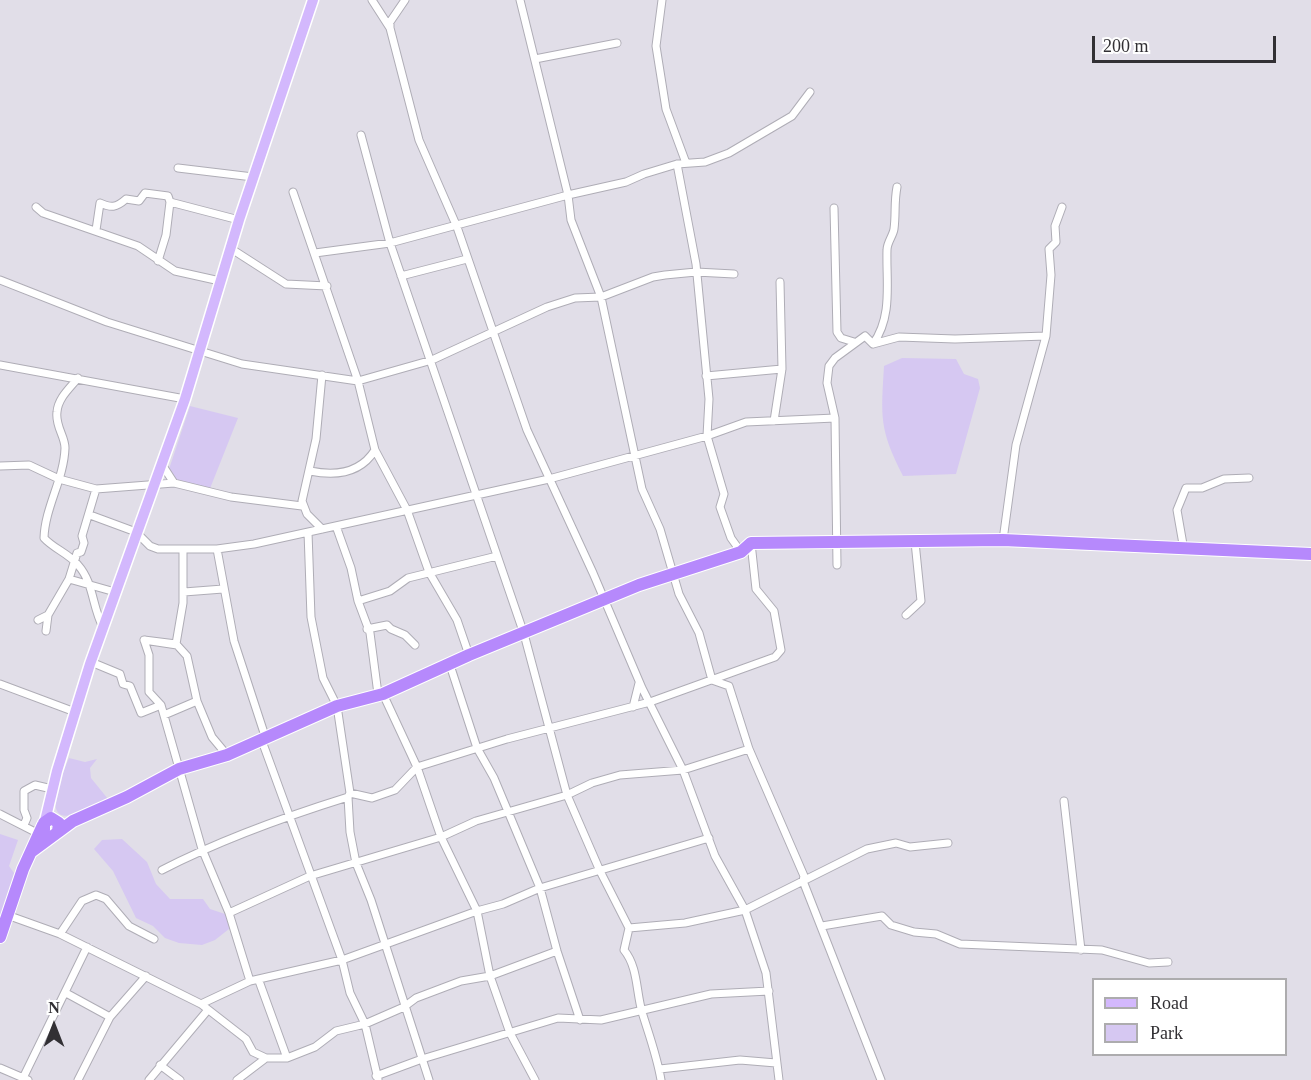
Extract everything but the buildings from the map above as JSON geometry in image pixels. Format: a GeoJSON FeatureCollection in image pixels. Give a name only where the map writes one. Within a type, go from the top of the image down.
{"type":"FeatureCollection","features":[{"type":"Feature","properties":{"kind":"highway"},"geometry":{"type":"LineString","coordinates":[[0,937],[31,852],[50,825],[73,821],[127,797],[179,769],[227,755],[338,706],[381,694],[603,600],[673,573],[741,552],[751,543],[1003,540],[1311,554]]}},
{"type":"Feature","properties":{"kind":"main road"},"geometry":{"type":"LineString","coordinates":[[50,825],[52,789],[75,712],[152,486],[185,399],[230,248],[313,0]]}},
{"type":"Feature","properties":{"kind":"street"},"geometry":{"type":"LineString","coordinates":[[372,0],[390,28]]}},
{"type":"Feature","properties":{"kind":"street"},"geometry":{"type":"LineString","coordinates":[[405,0],[390,22],[390,28],[419,140],[457,227],[523,420],[639,680],[683,770],[715,856],[745,910],[766,973],[778,1080]]}},
{"type":"Feature","properties":{"kind":"street"},"geometry":{"type":"LineString","coordinates":[[520,0],[568,195],[571,220],[601,297],[642,489],[660,529],[679,594],[699,633],[712,680]]}},
{"type":"Feature","properties":{"kind":"street"},"geometry":{"type":"LineString","coordinates":[[662,0],[656,46],[666,109],[686,163]]}},
{"type":"Feature","properties":{"kind":"street"},"geometry":{"type":"LineString","coordinates":[[535,59],[617,43]]}},
{"type":"Feature","properties":{"kind":"street"},"geometry":{"type":"LineString","coordinates":[[315,253],[390,243],[457,227],[568,195],[626,182],[677,164],[705,162],[721,157],[792,116],[810,92]]}},
{"type":"Feature","properties":{"kind":"street"},"geometry":{"type":"LineString","coordinates":[[361,135],[390,243],[432,360],[524,634],[567,795],[600,872],[630,928],[624,950],[632,960],[642,1010],[660,1069],[661,1080]]}},
{"type":"Feature","properties":{"kind":"street"},"geometry":{"type":"LineString","coordinates":[[677,164],[696,272],[709,399],[707,436],[724,494],[720,507],[731,538],[741,552]]}},
{"type":"Feature","properties":{"kind":"street"},"geometry":{"type":"LineString","coordinates":[[178,168],[253,177]]}},
{"type":"Feature","properties":{"kind":"street"},"geometry":{"type":"LineString","coordinates":[[873,344],[888,308],[887,248],[894,231],[893,204],[897,187]]}},
{"type":"Feature","properties":{"kind":"street"},"geometry":{"type":"LineString","coordinates":[[293,192],[358,381],[375,450],[407,510],[429,572],[457,620],[469,655]]}},
{"type":"Feature","properties":{"kind":"street"},"geometry":{"type":"LineString","coordinates":[[96,231],[100,203],[110,208],[117,207],[126,200],[139,201],[145,193],[168,196],[170,202],[166,235],[158,261]]}},
{"type":"Feature","properties":{"kind":"street"},"geometry":{"type":"LineString","coordinates":[[170,202],[239,220]]}},
{"type":"Feature","properties":{"kind":"street"},"geometry":{"type":"LineString","coordinates":[[36,207],[43,213],[138,246],[158,261],[191,276],[220,281]]}},
{"type":"Feature","properties":{"kind":"street"},"geometry":{"type":"LineString","coordinates":[[1003,540],[1016,445],[1046,336],[1051,275],[1049,249],[1056,242],[1058,215],[1062,207]]}},
{"type":"Feature","properties":{"kind":"street"},"geometry":{"type":"LineString","coordinates":[[834,208],[837,332],[841,338],[854,342]]}},
{"type":"Feature","properties":{"kind":"street"},"geometry":{"type":"LineString","coordinates":[[230,248],[286,284],[327,286]]}},
{"type":"Feature","properties":{"kind":"street"},"geometry":{"type":"LineString","coordinates":[[401,276],[467,259]]}},
{"type":"Feature","properties":{"kind":"street"},"geometry":{"type":"LineString","coordinates":[[0,280],[107,322],[199,352],[242,364],[358,381],[432,360],[492,331],[575,298],[601,297],[653,277],[696,272],[734,274]]}},
{"type":"Feature","properties":{"kind":"street"},"geometry":{"type":"LineString","coordinates":[[774,421],[782,369],[780,282]]}},
{"type":"Feature","properties":{"kind":"street"},"geometry":{"type":"LineString","coordinates":[[837,565],[835,418],[827,383],[829,366],[854,342],[865,336],[873,344]]}},
{"type":"Feature","properties":{"kind":"street"},"geometry":{"type":"LineString","coordinates":[[873,344],[899,337],[955,339],[1046,336]]}},
{"type":"Feature","properties":{"kind":"street"},"geometry":{"type":"LineString","coordinates":[[0,364],[185,399]]}},
{"type":"Feature","properties":{"kind":"street"},"geometry":{"type":"LineString","coordinates":[[706,376],[782,369]]}},
{"type":"Feature","properties":{"kind":"street"},"geometry":{"type":"LineString","coordinates":[[302,506],[316,439],[322,375]]}},
{"type":"Feature","properties":{"kind":"street"},"geometry":{"type":"LineString","coordinates":[[78,378],[63,395],[57,412],[58,430],[65,448],[44,538],[74,561],[91,586],[103,627]]}},
{"type":"Feature","properties":{"kind":"street"},"geometry":{"type":"LineString","coordinates":[[90,515],[136,532],[150,546],[183,550],[217,549],[308,532],[549,479],[634,454],[707,436],[746,422],[835,418]]}},
{"type":"Feature","properties":{"kind":"street"},"geometry":{"type":"LineString","coordinates":[[310,471],[326,475],[343,473],[370,457],[375,450]]}},
{"type":"Feature","properties":{"kind":"street"},"geometry":{"type":"LineString","coordinates":[[161,463],[174,483]]}},
{"type":"Feature","properties":{"kind":"street"},"geometry":{"type":"LineString","coordinates":[[0,466],[29,465],[59,479],[96,489],[174,483],[231,497],[302,506],[322,529]]}},
{"type":"Feature","properties":{"kind":"street"},"geometry":{"type":"LineString","coordinates":[[1184,550],[1177,510],[1186,488],[1202,488],[1224,479],[1249,478]]}},
{"type":"Feature","properties":{"kind":"street"},"geometry":{"type":"LineString","coordinates":[[46,631],[48,615],[69,579],[77,553],[81,552],[84,543],[82,536],[96,489]]}},
{"type":"Feature","properties":{"kind":"street"},"geometry":{"type":"LineString","coordinates":[[336,526],[351,568],[358,601],[374,652],[381,694],[417,767],[441,837],[477,911],[490,976],[510,1033],[535,1080]]}},
{"type":"Feature","properties":{"kind":"street"},"geometry":{"type":"LineString","coordinates":[[308,532],[312,617],[323,678],[338,706],[349,795],[350,832],[356,863],[371,900],[429,1080]]}},
{"type":"Feature","properties":{"kind":"street"},"geometry":{"type":"LineString","coordinates":[[906,615],[921,601],[915,542]]}},
{"type":"Feature","properties":{"kind":"street"},"geometry":{"type":"LineString","coordinates":[[162,870],[202,849],[349,795],[372,798],[395,790],[417,767],[477,747],[650,702],[775,657],[781,650],[774,611],[756,589],[751,543]]}},
{"type":"Feature","properties":{"kind":"street"},"geometry":{"type":"LineString","coordinates":[[217,549],[234,641],[288,816],[342,960],[350,993],[365,1024],[377,1078],[422,1059],[558,1018],[608,1019],[711,994],[769,991]]}},
{"type":"Feature","properties":{"kind":"street"},"geometry":{"type":"LineString","coordinates":[[144,640],[176,644],[184,592],[183,550]]}},
{"type":"Feature","properties":{"kind":"street"},"geometry":{"type":"LineString","coordinates":[[358,601],[390,591],[402,581],[429,572],[497,556]]}},
{"type":"Feature","properties":{"kind":"street"},"geometry":{"type":"LineString","coordinates":[[69,579],[115,592]]}},
{"type":"Feature","properties":{"kind":"street"},"geometry":{"type":"LineString","coordinates":[[184,592],[223,590]]}},
{"type":"Feature","properties":{"kind":"street"},"geometry":{"type":"LineString","coordinates":[[38,620],[48,615]]}},
{"type":"Feature","properties":{"kind":"street"},"geometry":{"type":"LineString","coordinates":[[367,629],[387,624],[391,630],[405,635],[415,645]]}},
{"type":"Feature","properties":{"kind":"street"},"geometry":{"type":"LineString","coordinates":[[144,640],[177,645],[187,656],[197,701],[212,737],[227,755]]}},
{"type":"Feature","properties":{"kind":"street"},"geometry":{"type":"LineString","coordinates":[[144,640],[149,655],[149,692],[161,705],[202,849],[229,914],[250,981]]}},
{"type":"Feature","properties":{"kind":"street"},"geometry":{"type":"LineString","coordinates":[[91,662],[120,674],[123,684],[130,686],[141,713],[161,705]]}},
{"type":"Feature","properties":{"kind":"street"},"geometry":{"type":"LineString","coordinates":[[450,665],[477,747],[509,812],[540,888],[557,951],[580,1020]]}},
{"type":"Feature","properties":{"kind":"street"},"geometry":{"type":"LineString","coordinates":[[633,706],[639,680]]}},
{"type":"Feature","properties":{"kind":"street"},"geometry":{"type":"LineString","coordinates":[[712,680],[729,686],[749,748],[804,876],[802,881],[822,926],[881,1080]]}},
{"type":"Feature","properties":{"kind":"street"},"geometry":{"type":"LineString","coordinates":[[0,684],[75,712]]}},
{"type":"Feature","properties":{"kind":"street"},"geometry":{"type":"LineString","coordinates":[[164,715],[197,701]]}},
{"type":"Feature","properties":{"kind":"street"},"geometry":{"type":"LineString","coordinates":[[229,914],[310,876],[441,837],[476,821],[567,795],[592,783],[620,775],[683,770],[749,748]]}},
{"type":"Feature","properties":{"kind":"street"},"geometry":{"type":"LineString","coordinates":[[24,825],[27,818],[24,810],[24,791],[35,785],[52,789]]}},
{"type":"Feature","properties":{"kind":"street"},"geometry":{"type":"LineString","coordinates":[[1064,801],[1081,950]]}},
{"type":"Feature","properties":{"kind":"street"},"geometry":{"type":"LineString","coordinates":[[0,814],[24,825],[50,825]]}},
{"type":"Feature","properties":{"kind":"street"},"geometry":{"type":"LineString","coordinates":[[201,1004],[250,981],[259,981],[342,960],[477,911],[503,904],[540,888],[709,838]]}},
{"type":"Feature","properties":{"kind":"street"},"geometry":{"type":"LineString","coordinates":[[630,928],[685,923],[745,910],[846,862],[867,849],[896,843],[910,847],[948,843]]}},
{"type":"Feature","properties":{"kind":"street"},"geometry":{"type":"LineString","coordinates":[[60,934],[82,901],[96,895],[106,898],[129,926],[154,939]]}},
{"type":"Feature","properties":{"kind":"street"},"geometry":{"type":"LineString","coordinates":[[7,915],[60,934],[201,1004],[207,1011],[246,1038],[253,1052],[266,1058],[287,1058],[315,1047],[336,1031],[365,1024],[404,1007],[416,998],[460,981],[490,976],[557,951]]}},
{"type":"Feature","properties":{"kind":"street"},"geometry":{"type":"LineString","coordinates":[[822,926],[882,916],[891,926],[914,932],[936,934],[960,944],[1111,951],[1149,963],[1168,962]]}},
{"type":"Feature","properties":{"kind":"street"},"geometry":{"type":"LineString","coordinates":[[0,1068],[26,1079],[87,947]]}},
{"type":"Feature","properties":{"kind":"street"},"geometry":{"type":"LineString","coordinates":[[78,1080],[110,1017],[146,976]]}},
{"type":"Feature","properties":{"kind":"street"},"geometry":{"type":"LineString","coordinates":[[259,981],[287,1058]]}},
{"type":"Feature","properties":{"kind":"street"},"geometry":{"type":"LineString","coordinates":[[66,993],[110,1017]]}},
{"type":"Feature","properties":{"kind":"street"},"geometry":{"type":"LineString","coordinates":[[148,1080],[207,1011]]}},
{"type":"Feature","properties":{"kind":"street"},"geometry":{"type":"LineString","coordinates":[[237,1080],[266,1058]]}},
{"type":"Feature","properties":{"kind":"street"},"geometry":{"type":"LineString","coordinates":[[660,1069],[740,1060],[776,1063]]}},
{"type":"Feature","properties":{"kind":"street"},"geometry":{"type":"LineString","coordinates":[[160,1065],[180,1080]]}},
{"type":"Feature","properties":{"kind":"green space"},"geometry":{"type":"Polygon","coordinates":[[[902,358],[956,359],[964,374],[978,379],[980,388],[956,474],[903,476],[895,460],[883,422],[884,366],[902,358]]]}},
{"type":"Feature","properties":{"kind":"green space"},"geometry":{"type":"Polygon","coordinates":[[[190,406],[238,418],[209,491],[176,482],[169,469],[190,406]]]}},
{"type":"Feature","properties":{"kind":"green space"},"geometry":{"type":"Polygon","coordinates":[[[69,758],[85,762],[97,759],[90,768],[91,778],[108,799],[77,814],[63,815],[57,811],[56,794],[69,758]]]}},
{"type":"Feature","properties":{"kind":"green space"},"geometry":{"type":"Polygon","coordinates":[[[0,834],[18,840],[9,866],[14,873],[0,915],[0,834]]]}},
{"type":"Feature","properties":{"kind":"green space"},"geometry":{"type":"Polygon","coordinates":[[[122,839],[147,862],[156,884],[170,899],[203,899],[210,909],[228,915],[229,929],[215,940],[202,945],[179,943],[165,938],[153,926],[136,918],[113,871],[94,849],[102,840],[122,839]]]}}]}
